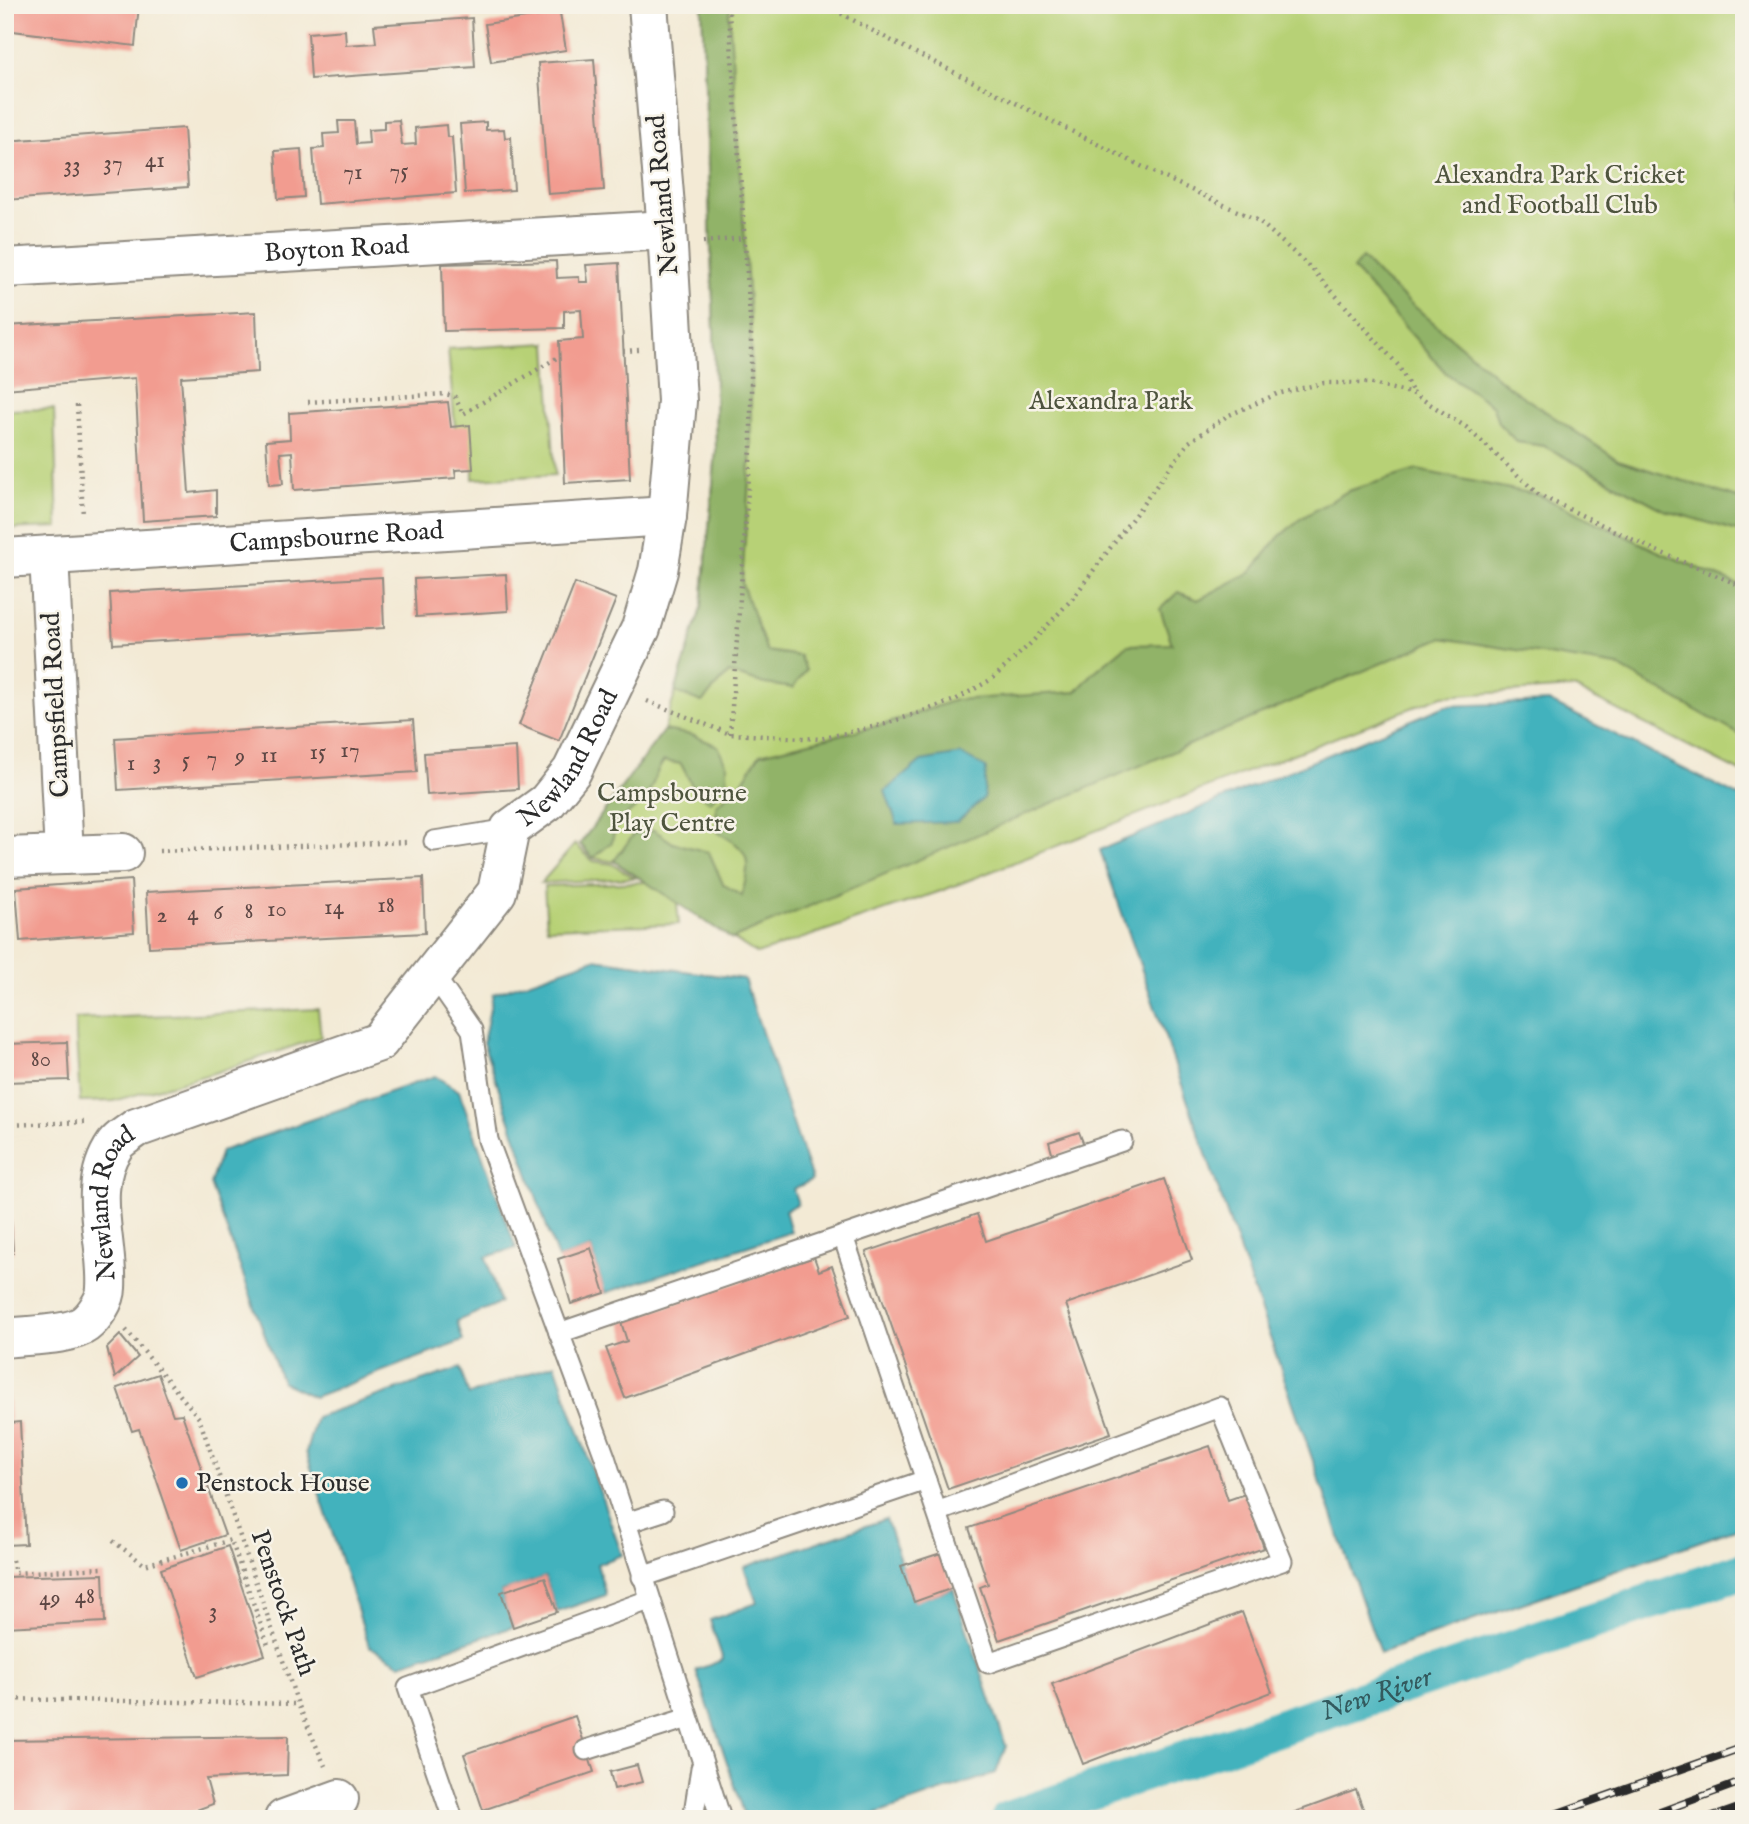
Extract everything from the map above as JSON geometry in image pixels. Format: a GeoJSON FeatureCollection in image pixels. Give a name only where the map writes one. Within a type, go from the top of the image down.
{"type":"FeatureCollection","features":[{"type":"Feature","properties":{"kind":"street","name":"Newland Road"},"geometry":{"type":"LineString","coordinates":[[5,1338],[72,1330],[85,1324],[98,1309],[107,1290],[99,1197],[104,1170],[116,1144],[136,1128],[379,1042],[497,892],[510,829],[547,802],[572,771],[612,690],[641,628],[658,571],[667,516],[677,401],[667,230],[648,5]]}},
{"type":"Feature","properties":{"kind":"street","name":"Boyton Road"},"geometry":{"type":"LineString","coordinates":[[5,268],[667,230]]}},
{"type":"Feature","properties":{"kind":"street","name":"Campsbourne Road"},"geometry":{"type":"LineString","coordinates":[[5,558],[667,516]]}},
{"type":"Feature","properties":{"kind":"street","name":"Campsfield Road"},"geometry":{"type":"LineString","coordinates":[[64,855],[66,554]]}},
{"type":"Feature","properties":{"kind":"street"},"geometry":{"type":"LineString","coordinates":[[5,858],[123,853]]}},
{"type":"Feature","properties":{"kind":"street"},"geometry":{"type":"LineString","coordinates":[[285,1819],[339,1799]]}},
{"type":"Feature","properties":{"kind":"lane"},"geometry":{"type":"LineString","coordinates":[[434,841],[510,829]]}},
{"type":"Feature","properties":{"kind":"lane"},"geometry":{"type":"LineString","coordinates":[[433,974],[472,1030],[488,1140],[606,1457],[649,1600],[721,1819]]}},
{"type":"Feature","properties":{"kind":"lane"},"geometry":{"type":"LineString","coordinates":[[559,1333],[1122,1141]]}},
{"type":"Feature","properties":{"kind":"lane"},"geometry":{"type":"LineString","coordinates":[[843,1236],[988,1663],[1282,1561],[1220,1407],[937,1512]]}},
{"type":"Feature","properties":{"kind":"lane"},"geometry":{"type":"LineString","coordinates":[[642,1577],[884,1486],[926,1480]]}},
{"type":"Feature","properties":{"kind":"lane"},"geometry":{"type":"LineString","coordinates":[[626,1523],[663,1511]]}},
{"type":"Feature","properties":{"kind":"lane"},"geometry":{"type":"LineString","coordinates":[[453,1819],[408,1688],[649,1600]]}},
{"type":"Feature","properties":{"kind":"lane"},"geometry":{"type":"LineString","coordinates":[[586,1750],[688,1718]]}},
{"type":"Feature","properties":{"kind":"lane"},"geometry":{"type":"LineString","coordinates":[[693,1819],[702,1764]]}},
{"type":"Feature","properties":{"kind":"path"},"geometry":{"type":"LineString","coordinates":[[730,734],[751,449],[751,332],[729,13],[731,5]]}},
{"type":"Feature","properties":{"kind":"path"},"geometry":{"type":"LineString","coordinates":[[830,5],[898,44],[1163,177],[1259,221],[1320,278],[1398,365],[1414,394]]}},
{"type":"Feature","properties":{"kind":"path"},"geometry":{"type":"LineString","coordinates":[[308,402],[446,394],[455,397],[463,414],[560,356]]}},
{"type":"Feature","properties":{"kind":"path"},"geometry":{"type":"LineString","coordinates":[[612,690],[679,712],[730,734],[820,739],[889,723],[955,700],[992,679],[1031,643],[1073,598],[1189,442],[1227,416],[1276,394],[1324,383],[1368,383],[1414,394],[1466,427],[1539,495],[1657,551],[1744,587]]}},
{"type":"Feature","properties":{"kind":"path"},"geometry":{"type":"LineString","coordinates":[[66,554],[77,404]]}},
{"type":"Feature","properties":{"kind":"path"},"geometry":{"type":"LineString","coordinates":[[123,853],[434,841]]}},
{"type":"Feature","properties":{"kind":"path","name":"Penstock Path"},"geometry":{"type":"LineString","coordinates":[[98,1309],[118,1320],[199,1418],[298,1704],[339,1799]]}},
{"type":"Feature","properties":{"kind":"path"},"geometry":{"type":"LineString","coordinates":[[113,1541],[145,1565],[231,1540],[268,1645]]}},
{"type":"Feature","properties":{"kind":"path"},"geometry":{"type":"LineString","coordinates":[[5,1560],[12,1560],[15,1573],[102,1568]]}},
{"type":"Feature","properties":{"kind":"path"},"geometry":{"type":"LineString","coordinates":[[5,1699],[298,1704]]}},
{"type":"Feature","properties":{"kind":"green space","name":"Alexandra Park"},"geometry":{"type":"Polygon","coordinates":[[[702,5],[1744,5],[1744,774],[1574,688],[1442,696],[941,891],[757,954],[677,903],[679,924],[547,928],[544,886],[645,882],[615,862],[593,858],[580,844],[664,730],[702,605],[716,451],[702,5]]]}},
{"type":"Feature","properties":{"kind":"green space"},"geometry":{"type":"Polygon","coordinates":[[[702,5],[731,5],[729,13],[751,332],[751,449],[742,584],[767,651],[800,656],[806,670],[793,688],[765,684],[729,673],[702,702],[675,692],[702,605],[716,451],[702,5]]]}},
{"type":"Feature","properties":{"kind":"green space"},"geometry":{"type":"Polygon","coordinates":[[[1362,258],[1381,278],[1509,387],[1618,460],[1744,500],[1744,533],[1664,510],[1544,446],[1517,442],[1498,423],[1493,406],[1446,373],[1353,269],[1362,258]]]}},
{"type":"Feature","properties":{"kind":"green space"},"geometry":{"type":"Polygon","coordinates":[[[547,343],[555,475],[473,479],[473,469],[455,427],[448,349],[547,343]]]}},
{"type":"Feature","properties":{"kind":"green space"},"geometry":{"type":"Polygon","coordinates":[[[54,409],[58,527],[5,529],[5,410],[54,409]]]}},
{"type":"Feature","properties":{"kind":"green space"},"geometry":{"type":"Polygon","coordinates":[[[1417,470],[1539,495],[1657,551],[1744,587],[1744,737],[1617,666],[1441,638],[732,939],[614,861],[634,834],[654,830],[673,843],[709,852],[723,884],[742,896],[747,873],[746,858],[737,845],[717,832],[716,805],[739,787],[760,754],[889,723],[955,700],[1076,692],[1093,673],[1127,645],[1172,644],[1160,609],[1178,592],[1198,600],[1251,572],[1279,537],[1300,519],[1348,491],[1417,470]]]}},
{"type":"Feature","properties":{"kind":"green space"},"geometry":{"type":"Polygon","coordinates":[[[664,730],[692,735],[718,746],[727,766],[727,783],[710,802],[695,791],[681,764],[664,761],[644,799],[622,820],[612,842],[593,858],[580,844],[664,730]]]}},
{"type":"Feature","properties":{"kind":"green space"},"geometry":{"type":"Polygon","coordinates":[[[575,844],[593,861],[612,864],[635,878],[541,883],[575,844]]]}},
{"type":"Feature","properties":{"kind":"green space"},"geometry":{"type":"Polygon","coordinates":[[[318,1009],[321,1037],[214,1073],[113,1101],[80,1102],[75,1019],[318,1009]]]}},
{"type":"Feature","properties":{"kind":"water"},"geometry":{"type":"Polygon","coordinates":[[[1550,702],[1744,799],[1744,1526],[1380,1653],[1100,850],[1445,706],[1550,702]]]}},
{"type":"Feature","properties":{"kind":"water"},"geometry":{"type":"Polygon","coordinates":[[[961,754],[986,768],[984,798],[957,822],[897,824],[885,791],[921,761],[961,754]]]}},
{"type":"Feature","properties":{"kind":"water"},"geometry":{"type":"Polygon","coordinates":[[[594,959],[744,979],[812,1180],[793,1189],[798,1204],[785,1210],[791,1232],[605,1293],[591,1248],[558,1259],[483,1043],[493,994],[594,959]]]}},
{"type":"Feature","properties":{"kind":"water"},"geometry":{"type":"Polygon","coordinates":[[[435,1076],[459,1091],[516,1248],[486,1257],[500,1303],[457,1321],[463,1341],[314,1397],[282,1382],[210,1184],[221,1151],[435,1076]]]}},
{"type":"Feature","properties":{"kind":"water"},"geometry":{"type":"Polygon","coordinates":[[[555,1364],[622,1555],[597,1564],[606,1595],[557,1612],[545,1577],[501,1592],[513,1627],[401,1664],[369,1646],[306,1452],[316,1417],[460,1368],[469,1395],[555,1364]]]}},
{"type":"Feature","properties":{"kind":"water"},"geometry":{"type":"Polygon","coordinates":[[[886,1519],[914,1601],[953,1588],[1006,1746],[996,1773],[862,1819],[746,1819],[696,1670],[723,1660],[710,1620],[757,1603],[744,1567],[886,1519]]]}},
{"type":"Feature","properties":{"kind":"building"},"geometry":{"type":"Polygon","coordinates":[[[5,5],[139,5],[135,46],[5,30],[5,5]]]}},
{"type":"Feature","properties":{"kind":"building"},"geometry":{"type":"Polygon","coordinates":[[[560,13],[566,50],[491,62],[485,24],[560,13]]]}},
{"type":"Feature","properties":{"kind":"building"},"geometry":{"type":"Polygon","coordinates":[[[472,18],[475,67],[311,79],[308,33],[345,30],[346,45],[376,43],[374,25],[472,18]]]}},
{"type":"Feature","properties":{"kind":"building"},"geometry":{"type":"Polygon","coordinates":[[[594,59],[604,190],[548,194],[538,63],[594,59]]]}},
{"type":"Feature","properties":{"kind":"building"},"geometry":{"type":"Polygon","coordinates":[[[399,120],[402,145],[416,144],[415,128],[446,125],[447,137],[452,137],[456,193],[317,204],[313,149],[324,148],[323,134],[339,133],[338,121],[354,121],[356,144],[369,143],[368,130],[384,129],[384,121],[399,120]]]}},
{"type":"Feature","properties":{"kind":"building"},"geometry":{"type":"Polygon","coordinates":[[[486,122],[486,130],[504,129],[505,138],[511,137],[514,190],[465,193],[460,124],[486,122]]]}},
{"type":"Feature","properties":{"kind":"building"},"geometry":{"type":"Polygon","coordinates":[[[184,128],[188,187],[5,200],[5,141],[184,128]]]}},
{"type":"Feature","properties":{"kind":"building"},"geometry":{"type":"Polygon","coordinates":[[[301,149],[304,197],[278,199],[275,151],[301,149]]]}},
{"type":"Feature","properties":{"kind":"building"},"geometry":{"type":"Polygon","coordinates":[[[556,261],[557,278],[579,277],[579,282],[588,282],[586,265],[619,263],[630,479],[565,483],[559,341],[583,339],[581,310],[564,311],[564,328],[444,331],[442,264],[556,261]]]}},
{"type":"Feature","properties":{"kind":"building"},"geometry":{"type":"Polygon","coordinates":[[[256,312],[258,372],[181,377],[189,493],[216,490],[216,516],[143,521],[135,378],[5,389],[5,326],[256,312]]]}},
{"type":"Feature","properties":{"kind":"building"},"geometry":{"type":"Polygon","coordinates":[[[448,402],[451,427],[470,425],[473,469],[455,470],[456,478],[294,490],[292,452],[280,453],[283,484],[269,485],[266,441],[290,439],[289,413],[448,402]]]}},
{"type":"Feature","properties":{"kind":"building"},"geometry":{"type":"Polygon","coordinates":[[[506,574],[508,611],[416,617],[414,579],[506,574]]]}},
{"type":"Feature","properties":{"kind":"building"},"geometry":{"type":"Polygon","coordinates":[[[382,577],[384,628],[113,644],[110,593],[382,577]]]}},
{"type":"Feature","properties":{"kind":"building"},"geometry":{"type":"Polygon","coordinates":[[[575,583],[616,599],[559,741],[519,725],[575,583]]]}},
{"type":"Feature","properties":{"kind":"building"},"geometry":{"type":"Polygon","coordinates":[[[413,720],[417,772],[118,790],[115,738],[413,720]]]}},
{"type":"Feature","properties":{"kind":"building"},"geometry":{"type":"Polygon","coordinates":[[[516,747],[518,789],[427,795],[424,753],[516,747]]]}},
{"type":"Feature","properties":{"kind":"building"},"geometry":{"type":"Polygon","coordinates":[[[423,878],[425,933],[149,947],[146,892],[423,878]]]}},
{"type":"Feature","properties":{"kind":"building"},"geometry":{"type":"Polygon","coordinates":[[[131,880],[134,932],[20,941],[16,888],[131,880]]]}},
{"type":"Feature","properties":{"kind":"building"},"geometry":{"type":"Polygon","coordinates":[[[67,1042],[69,1080],[5,1082],[5,1044],[67,1042]]]}},
{"type":"Feature","properties":{"kind":"building"},"geometry":{"type":"Polygon","coordinates":[[[1079,1132],[1084,1145],[1053,1157],[1049,1142],[1079,1132]]]}},
{"type":"Feature","properties":{"kind":"building"},"geometry":{"type":"Polygon","coordinates":[[[7,1149],[13,1253],[5,1253],[7,1149]]]}},
{"type":"Feature","properties":{"kind":"building"},"geometry":{"type":"Polygon","coordinates":[[[1164,1179],[1192,1260],[1066,1304],[1111,1433],[948,1489],[866,1252],[977,1214],[986,1241],[1164,1179]]]}},
{"type":"Feature","properties":{"kind":"building"},"geometry":{"type":"Polygon","coordinates":[[[591,1248],[605,1293],[571,1304],[558,1259],[591,1248]]]}},
{"type":"Feature","properties":{"kind":"building"},"geometry":{"type":"Polygon","coordinates":[[[814,1257],[819,1271],[832,1266],[850,1316],[625,1398],[606,1348],[627,1341],[621,1322],[814,1257]]]}},
{"type":"Feature","properties":{"kind":"building"},"geometry":{"type":"Polygon","coordinates":[[[120,1335],[138,1357],[115,1378],[107,1348],[120,1335]]]}},
{"type":"Feature","properties":{"kind":"building"},"geometry":{"type":"Polygon","coordinates":[[[5,1371],[10,1423],[20,1422],[26,1544],[5,1545],[5,1371]]]}},
{"type":"Feature","properties":{"kind":"building","name":"Penstock House"},"geometry":{"type":"Polygon","coordinates":[[[158,1374],[173,1415],[182,1414],[225,1535],[181,1550],[139,1429],[132,1431],[117,1388],[158,1374]]]}},
{"type":"Feature","properties":{"kind":"building"},"geometry":{"type":"Polygon","coordinates":[[[1210,1446],[1228,1500],[1245,1494],[1264,1548],[999,1640],[980,1587],[988,1584],[969,1528],[1210,1446]]]}},
{"type":"Feature","properties":{"kind":"building"},"geometry":{"type":"Polygon","coordinates":[[[228,1546],[265,1655],[197,1677],[161,1569],[228,1546]]]}},
{"type":"Feature","properties":{"kind":"building"},"geometry":{"type":"Polygon","coordinates":[[[941,1553],[953,1588],[914,1602],[901,1566],[941,1553]]]}},
{"type":"Feature","properties":{"kind":"building"},"geometry":{"type":"Polygon","coordinates":[[[103,1574],[105,1622],[5,1627],[5,1577],[103,1574]]]}},
{"type":"Feature","properties":{"kind":"building"},"geometry":{"type":"Polygon","coordinates":[[[545,1577],[557,1612],[513,1627],[501,1592],[545,1577]]]}},
{"type":"Feature","properties":{"kind":"building"},"geometry":{"type":"Polygon","coordinates":[[[1242,1612],[1272,1692],[1083,1764],[1052,1684],[1242,1612]]]}},
{"type":"Feature","properties":{"kind":"building"},"geometry":{"type":"Polygon","coordinates":[[[575,1716],[594,1772],[483,1810],[464,1754],[575,1716]]]}},
{"type":"Feature","properties":{"kind":"building"},"geometry":{"type":"Polygon","coordinates":[[[288,1736],[287,1775],[206,1779],[213,1804],[172,1819],[5,1819],[5,1740],[288,1736]]]}},
{"type":"Feature","properties":{"kind":"building"},"geometry":{"type":"Polygon","coordinates":[[[637,1765],[642,1782],[614,1789],[610,1772],[637,1765]]]}},
{"type":"Feature","properties":{"kind":"building"},"geometry":{"type":"Polygon","coordinates":[[[1356,1790],[1367,1819],[1279,1819],[1279,1818],[1356,1790]]]}},
{"type":"Feature","properties":{"kind":"waterway","name":"New River"},"geometry":{"type":"LineString","coordinates":[[1009,1819],[1744,1570]]}},
{"type":"Feature","properties":{"kind":"railway"},"geometry":{"type":"LineString","coordinates":[[1541,1819],[1744,1747]]}},
{"type":"Feature","properties":{"kind":"railway"},"geometry":{"type":"LineString","coordinates":[[1641,1819],[1744,1781]]}},
{"type":"Feature","properties":{"kind":"railway"},"geometry":{"type":"LineString","coordinates":[[1707,1819],[1744,1806]]}},
{"type":"Feature","properties":{"kind":"place","name":"Penstock House"},"geometry":{"type":"Point","coordinates":[182,1483]}},
{"type":"Feature","properties":{"kind":"park label","name":"Alexandra Park Cricket and Football Club"},"geometry":{"type":"Point","coordinates":[1560,190]}},
{"type":"Feature","properties":{"kind":"park label","name":"Campsbourne Play Centre"},"geometry":{"type":"Point","coordinates":[672,808]}}]}
